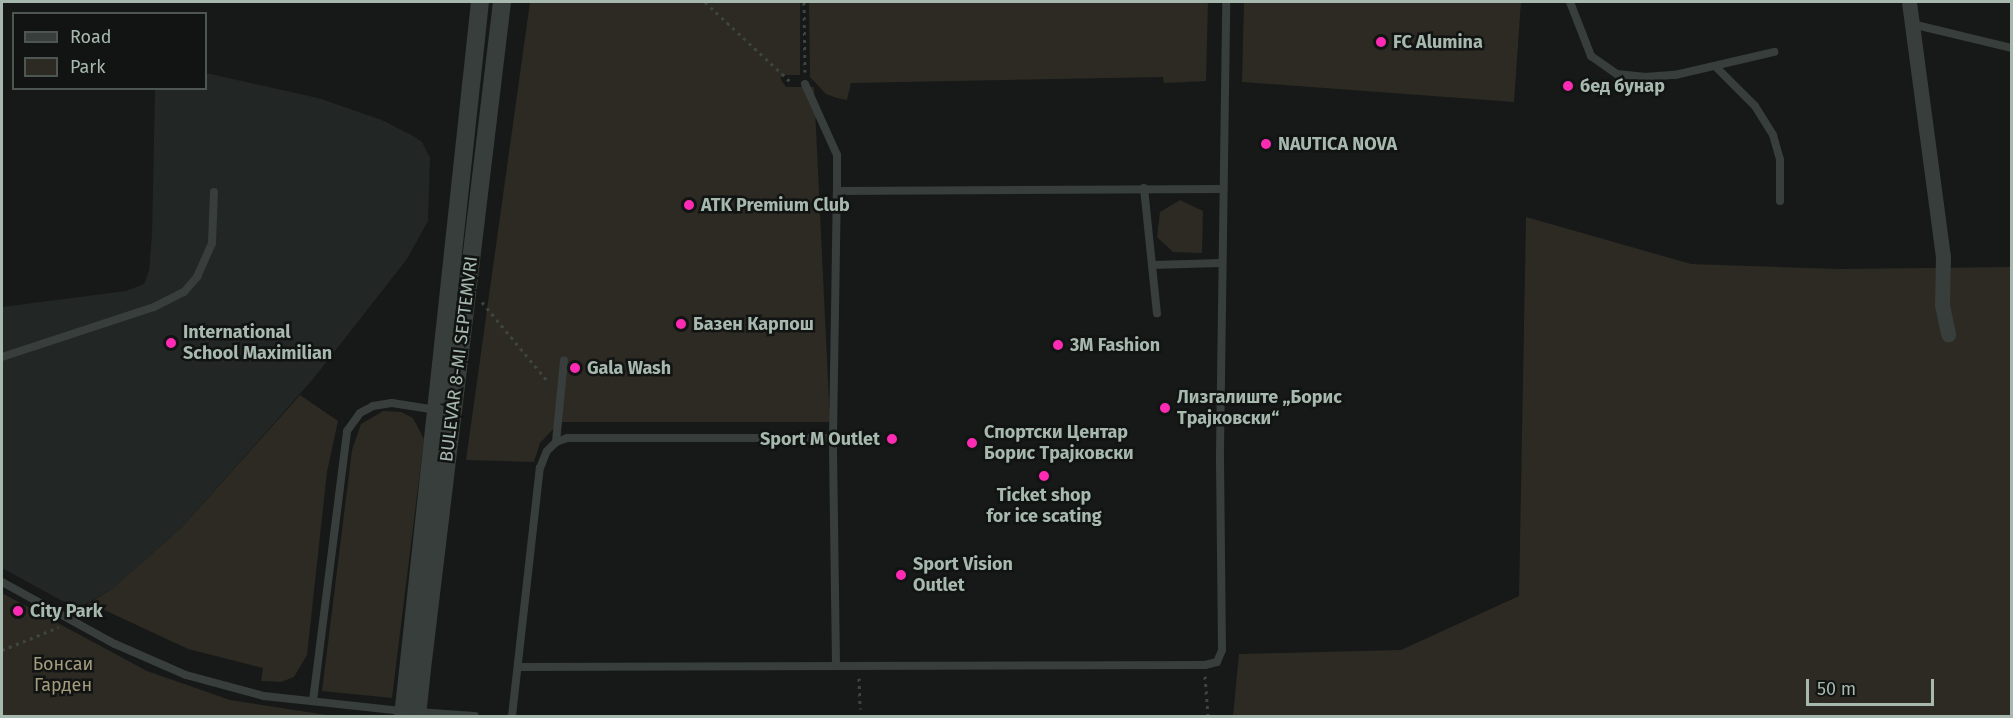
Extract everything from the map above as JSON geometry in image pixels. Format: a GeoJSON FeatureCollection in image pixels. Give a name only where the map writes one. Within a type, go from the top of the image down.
{"type":"FeatureCollection","features":[{"type":"Feature","properties":{"kind":"street","name":"BULEVAR 8-MI SEPTEMVRI"},"geometry":{"type":"LineString","coordinates":[[417,717],[415,670],[437,410],[480,2]]}},
{"type":"Feature","properties":{"kind":"street","name":"BULEVAR 8-MI SEPTEMVRI"},"geometry":{"type":"LineString","coordinates":[[403,717],[415,670],[502,2]]}},
{"type":"Feature","properties":{"kind":"street"},"geometry":{"type":"LineString","coordinates":[[1909,2],[1943,256],[1942,305],[1948,334]]}},
{"type":"Feature","properties":{"kind":"lane"},"geometry":{"type":"LineString","coordinates":[[520,667],[836,664],[1204,665],[1217,662],[1222,650],[1221,189],[1226,2]]}},
{"type":"Feature","properties":{"kind":"lane"},"geometry":{"type":"LineString","coordinates":[[1570,2],[1592,56],[1617,74],[1656,77],[1716,67],[1774,52]]}},
{"type":"Feature","properties":{"kind":"lane"},"geometry":{"type":"LineString","coordinates":[[1912,24],[2012,48]]}},
{"type":"Feature","properties":{"kind":"lane"},"geometry":{"type":"LineString","coordinates":[[1716,67],[1751,101],[1773,135],[1781,169],[1780,201]]}},
{"type":"Feature","properties":{"kind":"lane"},"geometry":{"type":"LineString","coordinates":[[805,84],[837,155],[833,438],[836,664]]}},
{"type":"Feature","properties":{"kind":"lane"},"geometry":{"type":"LineString","coordinates":[[1144,188],[1157,313]]}},
{"type":"Feature","properties":{"kind":"lane"},"geometry":{"type":"LineString","coordinates":[[837,191],[1221,189]]}},
{"type":"Feature","properties":{"kind":"lane"},"geometry":{"type":"LineString","coordinates":[[2,357],[154,307],[184,292],[197,277],[212,243],[214,192]]}},
{"type":"Feature","properties":{"kind":"lane"},"geometry":{"type":"LineString","coordinates":[[1152,265],[1221,263]]}},
{"type":"Feature","properties":{"kind":"lane"},"geometry":{"type":"LineString","coordinates":[[556,442],[564,360]]}},
{"type":"Feature","properties":{"kind":"lane"},"geometry":{"type":"LineString","coordinates":[[313,701],[347,431],[356,417],[373,406],[392,403],[437,410]]}},
{"type":"Feature","properties":{"kind":"lane"},"geometry":{"type":"LineString","coordinates":[[512,717],[520,667],[540,468],[547,451],[556,442],[567,438],[833,438]]}},
{"type":"Feature","properties":{"kind":"lane"},"geometry":{"type":"LineString","coordinates":[[2,582],[72,622],[186,675],[264,696],[475,717]]}},
{"type":"Feature","properties":{"kind":"path"},"geometry":{"type":"LineString","coordinates":[[705,2],[790,84],[805,84],[804,2]]}},
{"type":"Feature","properties":{"kind":"path"},"geometry":{"type":"LineString","coordinates":[[481,301],[560,396]]}},
{"type":"Feature","properties":{"kind":"path"},"geometry":{"type":"LineString","coordinates":[[2,650],[72,622]]}},
{"type":"Feature","properties":{"kind":"path"},"geometry":{"type":"LineString","coordinates":[[859,664],[860,709]]}},
{"type":"Feature","properties":{"kind":"path"},"geometry":{"type":"LineString","coordinates":[[1204,665],[1208,717]]}},
{"type":"Feature","properties":{"kind":"shaded area","name":"International School Maximilian"},"geometry":{"type":"Polygon","coordinates":[[[207,73],[318,98],[382,120],[422,142],[430,158],[428,221],[407,259],[313,379],[182,527],[112,589],[77,609],[2,568],[2,307],[126,291],[144,284],[149,271],[155,90],[207,90],[207,73]]]}},
{"type":"Feature","properties":{"kind":"green space"},"geometry":{"type":"Polygon","coordinates":[[[530,2],[800,2],[800,75],[781,75],[781,80],[786,87],[814,87],[830,422],[560,422],[540,443],[534,462],[466,460],[530,2]]]}},
{"type":"Feature","properties":{"kind":"green space"},"geometry":{"type":"Polygon","coordinates":[[[809,2],[1208,2],[1206,81],[1164,83],[1163,77],[851,83],[847,100],[826,94],[810,77],[809,2]]]}},
{"type":"Feature","properties":{"kind":"green space","name":"FC Alumina"},"geometry":{"type":"Polygon","coordinates":[[[1244,2],[1521,2],[1514,102],[1242,82],[1244,2]]]}},
{"type":"Feature","properties":{"kind":"green space"},"geometry":{"type":"Polygon","coordinates":[[[1180,200],[1203,211],[1202,253],[1173,252],[1157,237],[1160,212],[1180,200]]]}},
{"type":"Feature","properties":{"kind":"green space"},"geometry":{"type":"Polygon","coordinates":[[[1526,217],[1691,264],[1839,269],[2011,267],[2011,716],[1233,716],[1239,654],[1401,650],[1519,596],[1526,217]]]}},
{"type":"Feature","properties":{"kind":"green space"},"geometry":{"type":"Polygon","coordinates":[[[300,395],[338,421],[327,472],[307,655],[294,677],[281,682],[261,681],[263,668],[188,649],[100,608],[94,617],[79,609],[112,589],[182,527],[300,395]]]}},
{"type":"Feature","properties":{"kind":"green space"},"geometry":{"type":"Polygon","coordinates":[[[383,411],[401,412],[413,418],[424,439],[392,698],[322,691],[352,450],[361,424],[383,411]]]}},
{"type":"Feature","properties":{"kind":"green space","name":"Бонсаи Гарден"},"geometry":{"type":"Polygon","coordinates":[[[2,593],[147,671],[230,700],[333,716],[2,716],[2,593]]]}},
{"type":"Feature","properties":{"kind":"place","name":"FC Alumina"},"geometry":{"type":"Point","coordinates":[1381,42]}},
{"type":"Feature","properties":{"kind":"place","name":"бед бунар"},"geometry":{"type":"Point","coordinates":[1568,86]}},
{"type":"Feature","properties":{"kind":"place","name":"NAUTICA NOVA"},"geometry":{"type":"Point","coordinates":[1266,144]}},
{"type":"Feature","properties":{"kind":"place","name":"ATK Premium Club"},"geometry":{"type":"Point","coordinates":[689,205]}},
{"type":"Feature","properties":{"kind":"place","name":"Базен Карпош"},"geometry":{"type":"Point","coordinates":[681,324]}},
{"type":"Feature","properties":{"kind":"place","name":"International School Maximilian"},"geometry":{"type":"Point","coordinates":[171,343]}},
{"type":"Feature","properties":{"kind":"place","name":"3M Fashion"},"geometry":{"type":"Point","coordinates":[1058,345]}},
{"type":"Feature","properties":{"kind":"place","name":"Gala Wash"},"geometry":{"type":"Point","coordinates":[575,368]}},
{"type":"Feature","properties":{"kind":"place","name":"Лизгалиште „Борис Трајковски“"},"geometry":{"type":"Point","coordinates":[1165,408]}},
{"type":"Feature","properties":{"kind":"place","name":"Sport M Outlet"},"geometry":{"type":"Point","coordinates":[892,439]}},
{"type":"Feature","properties":{"kind":"place","name":"Спортски Центар Борис Трајковски"},"geometry":{"type":"Point","coordinates":[972,443]}},
{"type":"Feature","properties":{"kind":"place","name":"Ticket shop for ice scating"},"geometry":{"type":"Point","coordinates":[1044,476]}},
{"type":"Feature","properties":{"kind":"place","name":"Sport Vision Outlet"},"geometry":{"type":"Point","coordinates":[901,575]}},
{"type":"Feature","properties":{"kind":"place","name":"City Park"},"geometry":{"type":"Point","coordinates":[18,611]}}]}
